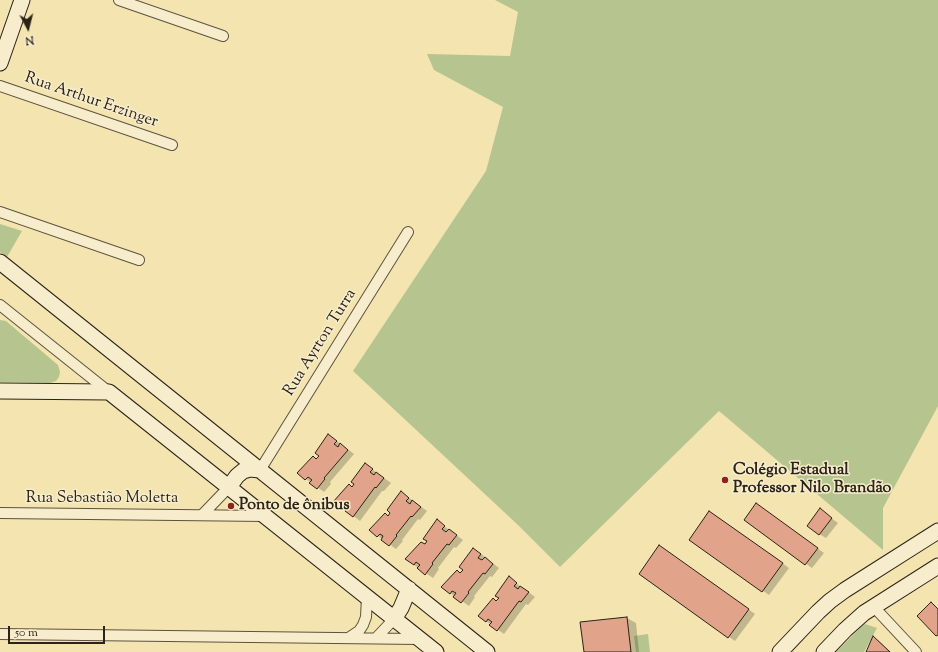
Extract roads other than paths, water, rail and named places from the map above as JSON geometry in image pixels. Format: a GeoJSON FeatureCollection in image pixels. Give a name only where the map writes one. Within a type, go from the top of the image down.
{"type":"FeatureCollection","features":[{"type":"Feature","properties":{"kind":"street"},"geometry":{"type":"LineString","coordinates":[[0,63],[22,0]]}},
{"type":"Feature","properties":{"kind":"street"},"geometry":{"type":"LineString","coordinates":[[120,0],[223,36]]}},
{"type":"Feature","properties":{"kind":"street","name":"Rua Arthur Erzinger"},"geometry":{"type":"LineString","coordinates":[[0,86],[172,145]]}},
{"type":"Feature","properties":{"kind":"street"},"geometry":{"type":"LineString","coordinates":[[0,212],[139,260]]}},
{"type":"Feature","properties":{"kind":"street","name":"Rua Ayrton Turra"},"geometry":{"type":"LineString","coordinates":[[260,470],[408,232]]}},
{"type":"Feature","properties":{"kind":"street"},"geometry":{"type":"LineString","coordinates":[[0,262],[488,652]]}},
{"type":"Feature","properties":{"kind":"street"},"geometry":{"type":"LineString","coordinates":[[0,306],[436,652]]}},
{"type":"Feature","properties":{"kind":"street"},"geometry":{"type":"LineString","coordinates":[[0,391],[109,392]]}},
{"type":"Feature","properties":{"kind":"street"},"geometry":{"type":"LineString","coordinates":[[203,514],[243,471],[260,470]]}},
{"type":"Feature","properties":{"kind":"street","name":"Rua Sebastião Moletta"},"geometry":{"type":"LineString","coordinates":[[0,513],[203,514],[265,516]]}},
{"type":"Feature","properties":{"kind":"street"},"geometry":{"type":"LineString","coordinates":[[780,652],[830,601],[938,532]]}},
{"type":"Feature","properties":{"kind":"street"},"geometry":{"type":"LineString","coordinates":[[824,652],[855,620],[873,606],[938,566]]}},
{"type":"Feature","properties":{"kind":"street"},"geometry":{"type":"LineString","coordinates":[[377,637],[394,619],[401,608],[409,589]]}},
{"type":"Feature","properties":{"kind":"street"},"geometry":{"type":"LineString","coordinates":[[350,637],[359,631],[363,626],[366,617],[367,597]]}},
{"type":"Feature","properties":{"kind":"street"},"geometry":{"type":"LineString","coordinates":[[873,606],[916,652]]}},
{"type":"Feature","properties":{"kind":"street"},"geometry":{"type":"LineString","coordinates":[[0,634],[377,637],[419,639]]}},
{"type":"Feature","properties":{"kind":"place","name":"Colégio Estadual Professor Nilo Brandão"},"geometry":{"type":"Point","coordinates":[725,480]}},
{"type":"Feature","properties":{"kind":"place","name":"Ponto de ônibus"},"geometry":{"type":"Point","coordinates":[231,506]}}]}
